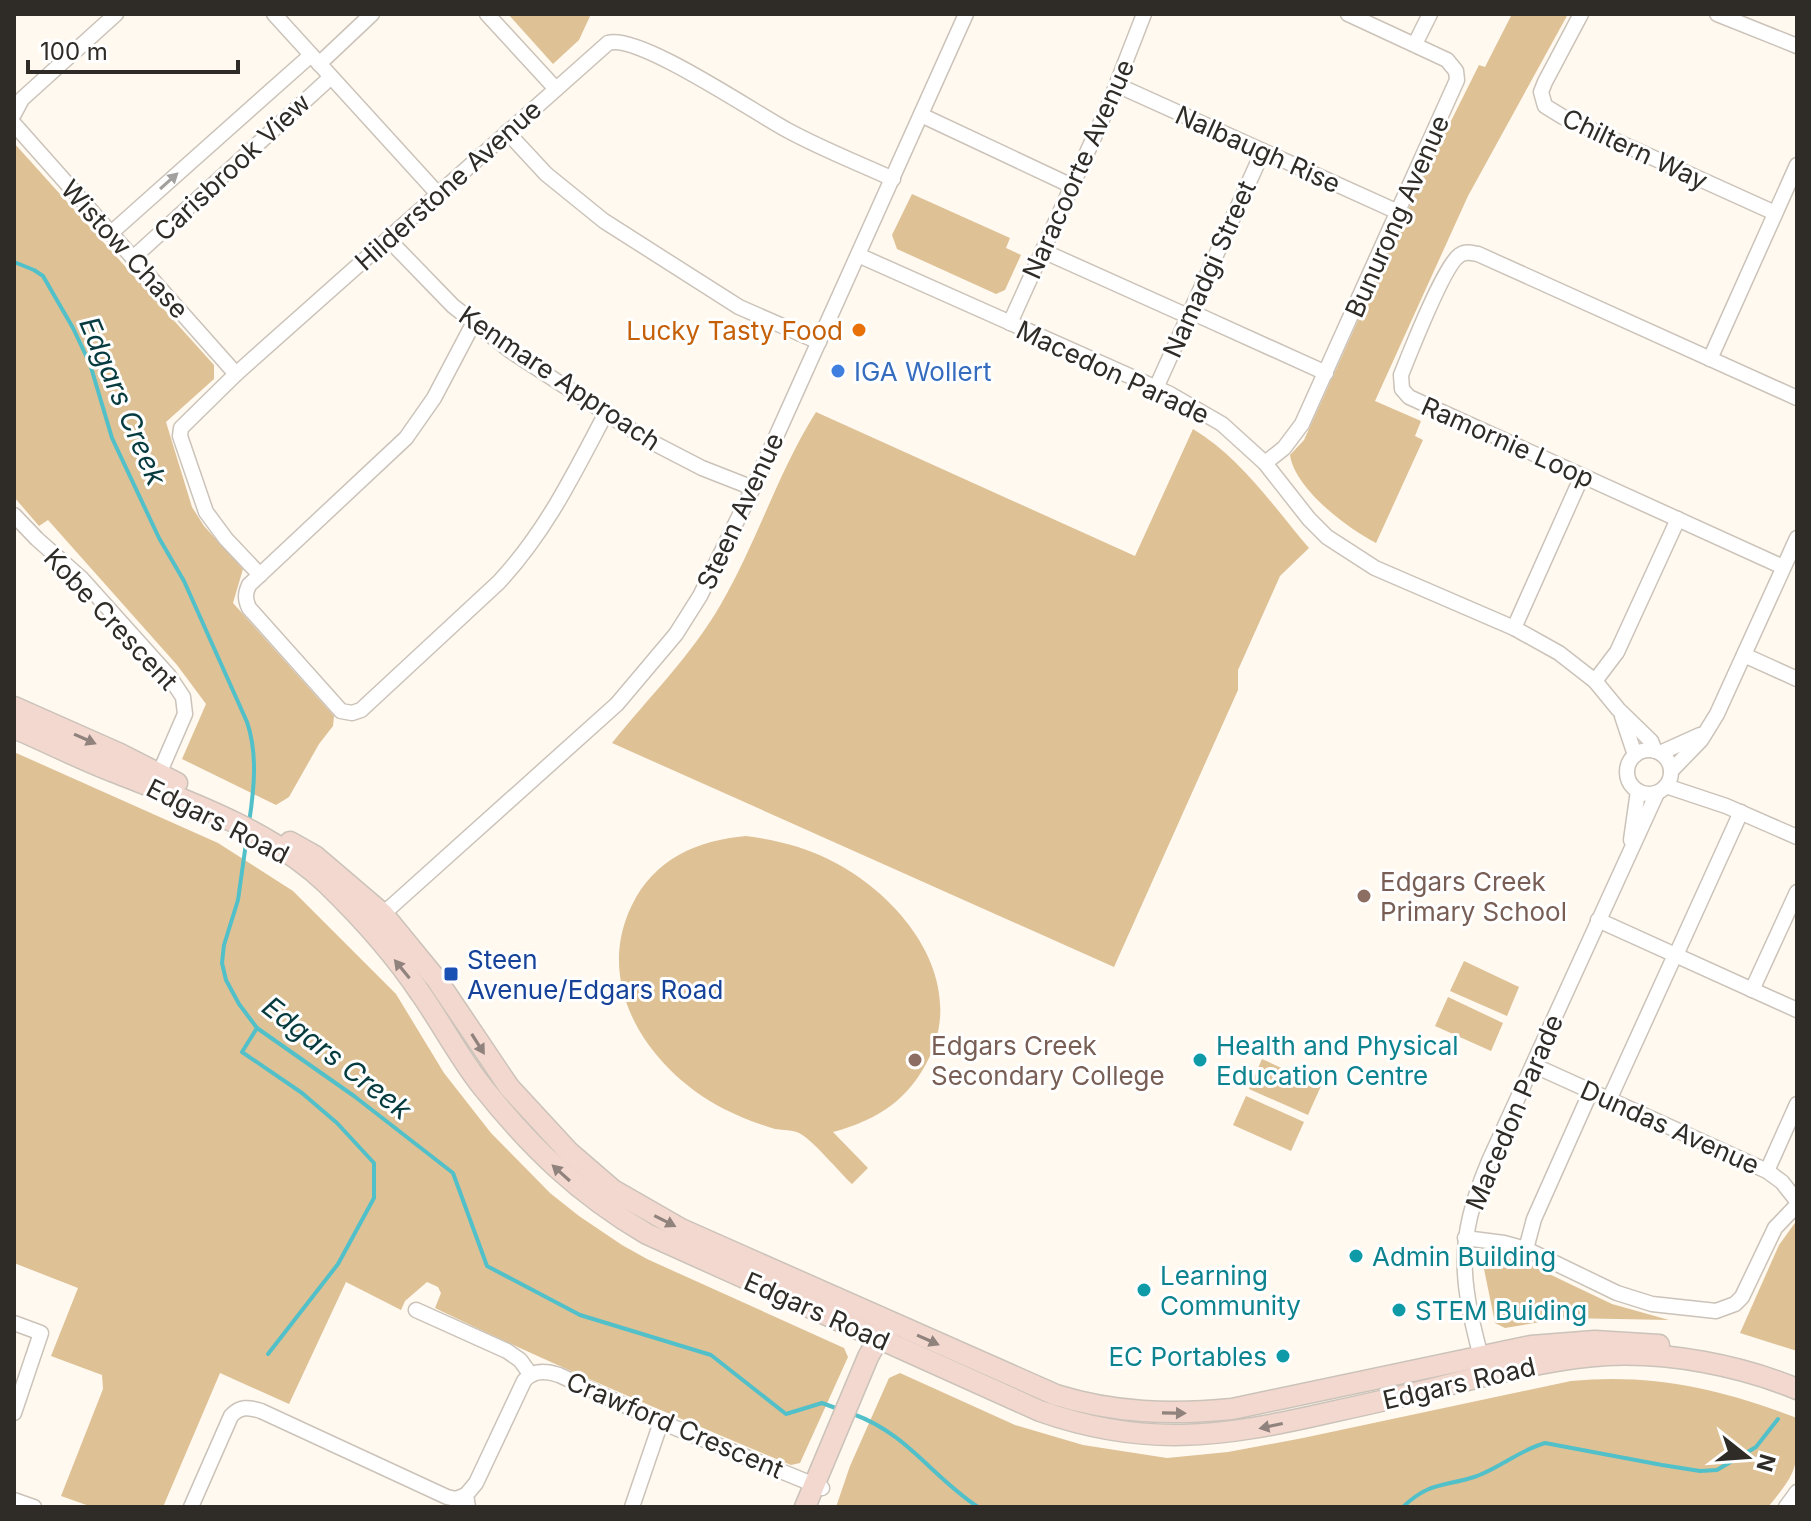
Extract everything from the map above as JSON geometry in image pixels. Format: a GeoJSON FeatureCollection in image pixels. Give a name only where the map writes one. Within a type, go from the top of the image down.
{"type":"FeatureCollection","features":[{"type":"Feature","properties":{"kind":"main road","name":"Edgars Road"},"geometry":{"type":"LineString","coordinates":[[14,707],[159,774],[285,846],[324,882],[376,921],[479,1083],[560,1173],[592,1200],[647,1234],[884,1335],[1056,1395],[1096,1406],[1152,1413],[1232,1409],[1483,1366],[1609,1355],[1646,1355],[1696,1361],[1797,1389]]}},
{"type":"Feature","properties":{"kind":"main road","name":"Edgars Road"},"geometry":{"type":"LineString","coordinates":[[14,728],[215,808]]}},
{"type":"Feature","properties":{"kind":"main road"},"geometry":{"type":"LineString","coordinates":[[805,1507],[818,1494],[884,1335]]}},
{"type":"Feature","properties":{"kind":"main road","name":"Edgars Road"},"geometry":{"type":"LineString","coordinates":[[1483,1366],[1563,1342],[1635,1341],[1739,1360],[1797,1379]]}},
{"type":"Feature","properties":{"kind":"street"},"geometry":{"type":"LineString","coordinates":[[14,114],[22,99],[116,14]]}},
{"type":"Feature","properties":{"kind":"street"},"geometry":{"type":"LineString","coordinates":[[274,14],[438,194]]}},
{"type":"Feature","properties":{"kind":"street","name":"Carisbrook View"},"geometry":{"type":"LineString","coordinates":[[111,233],[372,14]]}},
{"type":"Feature","properties":{"kind":"street"},"geometry":{"type":"LineString","coordinates":[[487,14],[556,89]]}},
{"type":"Feature","properties":{"kind":"street","name":"Naracoorte Avenue"},"geometry":{"type":"LineString","coordinates":[[1010,323],[1117,85],[1144,14]]}},
{"type":"Feature","properties":{"kind":"street","name":"Bunurong Avenue"},"geometry":{"type":"LineString","coordinates":[[1265,463],[1293,439],[1326,373],[1457,80],[1452,63],[1348,14]]}},
{"type":"Feature","properties":{"kind":"street"},"geometry":{"type":"LineString","coordinates":[[1415,44],[1430,14]]}},
{"type":"Feature","properties":{"kind":"street","name":"Chiltern Way"},"geometry":{"type":"LineString","coordinates":[[1581,14],[1541,92],[1545,106],[1775,213]]}},
{"type":"Feature","properties":{"kind":"street"},"geometry":{"type":"LineString","coordinates":[[1717,14],[1797,46]]}},
{"type":"Feature","properties":{"kind":"street","name":"Steen Avenue"},"geometry":{"type":"LineString","coordinates":[[376,921],[617,704],[676,634],[700,596],[753,488],[964,15]]}},
{"type":"Feature","properties":{"kind":"street","name":"Hilderstone Avenue"},"geometry":{"type":"LineString","coordinates":[[260,575],[206,512],[180,432],[185,423],[608,43],[625,42],[691,73],[799,136],[893,179]]}},
{"type":"Feature","properties":{"kind":"street","name":"Carisbrook View"},"geometry":{"type":"LineString","coordinates":[[133,258],[331,77]]}},
{"type":"Feature","properties":{"kind":"street","name":"Nalbaugh Rise"},"geometry":{"type":"LineString","coordinates":[[1117,85],[1398,212]]}},
{"type":"Feature","properties":{"kind":"street"},"geometry":{"type":"LineString","coordinates":[[921,115],[1072,186]]}},
{"type":"Feature","properties":{"kind":"street","name":"Wistow Chase"},"geometry":{"type":"LineString","coordinates":[[14,124],[236,374]]}},
{"type":"Feature","properties":{"kind":"street"},"geometry":{"type":"LineString","coordinates":[[507,132],[546,174],[604,221],[739,307],[819,342]]}},
{"type":"Feature","properties":{"kind":"street","name":"Namadgi Street"},"geometry":{"type":"LineString","coordinates":[[1156,388],[1263,151]]}},
{"type":"Feature","properties":{"kind":"street"},"geometry":{"type":"LineString","coordinates":[[1710,359],[1797,165]]}},
{"type":"Feature","properties":{"kind":"street","name":"Kenmare Approach"},"geometry":{"type":"LineString","coordinates":[[388,239],[473,324],[670,453],[753,488]]}},
{"type":"Feature","properties":{"kind":"street"},"geometry":{"type":"LineString","coordinates":[[1043,251],[1326,373]]}},
{"type":"Feature","properties":{"kind":"street","name":"Ramornie Loop"},"geometry":{"type":"LineString","coordinates":[[1783,567],[1409,397],[1402,389],[1401,375],[1447,271],[1458,255],[1467,252],[1478,254],[1797,398]]}},
{"type":"Feature","properties":{"kind":"street","name":"Macedon Parade"},"geometry":{"type":"LineString","coordinates":[[858,255],[1156,388],[1222,424],[1265,463],[1309,519],[1345,550],[1375,568],[1514,628],[1559,653],[1595,681],[1651,741],[1657,752]]}},
{"type":"Feature","properties":{"kind":"street"},"geometry":{"type":"LineString","coordinates":[[473,324],[434,398],[406,438],[246,591],[249,608],[337,707],[347,713],[357,712],[462,617],[518,561],[560,502],[606,413]]}},
{"type":"Feature","properties":{"kind":"street"},"geometry":{"type":"LineString","coordinates":[[1514,628],[1582,476]]}},
{"type":"Feature","properties":{"kind":"street","name":"Kobe Crescent"},"geometry":{"type":"LineString","coordinates":[[14,515],[81,578],[169,676],[183,697],[185,714],[159,774]]}},
{"type":"Feature","properties":{"kind":"street"},"geometry":{"type":"LineString","coordinates":[[1595,681],[1617,652],[1678,519]]}},
{"type":"Feature","properties":{"kind":"street"},"geometry":{"type":"LineString","coordinates":[[1662,790],[1671,771],[1701,740],[1709,727],[1797,538]]}},
{"type":"Feature","properties":{"kind":"street"},"geometry":{"type":"LineString","coordinates":[[1744,655],[1797,679]]}},
{"type":"Feature","properties":{"kind":"street","name":"Macedon Parade"},"geometry":{"type":"LineString","coordinates":[[1618,709],[1635,755]]}},
{"type":"Feature","properties":{"kind":"street"},"geometry":{"type":"LineString","coordinates":[[1709,727],[1688,742],[1635,755],[1627,770],[1628,778],[1644,794],[1662,790],[1741,812],[1797,837]]}},
{"type":"Feature","properties":{"kind":"street"},"geometry":{"type":"LineString","coordinates":[[1657,752],[1668,761],[1671,771]]}},
{"type":"Feature","properties":{"kind":"street","name":"Macedon Parade"},"geometry":{"type":"LineString","coordinates":[[1483,1366],[1465,1288],[1465,1238],[1474,1197],[1625,860],[1662,790]]}},
{"type":"Feature","properties":{"kind":"street","name":"Macedon Parade"},"geometry":{"type":"LineString","coordinates":[[1625,860],[1636,816],[1638,791]]}},
{"type":"Feature","properties":{"kind":"street"},"geometry":{"type":"LineString","coordinates":[[1609,1100],[1741,812]]}},
{"type":"Feature","properties":{"kind":"street"},"geometry":{"type":"LineString","coordinates":[[1752,990],[1797,892]]}},
{"type":"Feature","properties":{"kind":"street"},"geometry":{"type":"LineString","coordinates":[[1598,920],[1797,1010]]}},
{"type":"Feature","properties":{"kind":"street","name":"Dundas Avenue"},"geometry":{"type":"LineString","coordinates":[[1533,1065],[1767,1171],[1782,1182],[1797,1203]]}},
{"type":"Feature","properties":{"kind":"street"},"geometry":{"type":"LineString","coordinates":[[1526,1249],[1534,1219],[1591,1091]]}},
{"type":"Feature","properties":{"kind":"street"},"geometry":{"type":"LineString","coordinates":[[1767,1171],[1797,1104]]}},
{"type":"Feature","properties":{"kind":"street"},"geometry":{"type":"LineString","coordinates":[[1465,1238],[1526,1249],[1631,1299],[1716,1311],[1735,1304],[1742,1297],[1775,1228],[1797,1203]]}},
{"type":"Feature","properties":{"kind":"street"},"geometry":{"type":"LineString","coordinates":[[416,1310],[507,1351],[520,1360],[531,1375]]}},
{"type":"Feature","properties":{"kind":"street"},"geometry":{"type":"LineString","coordinates":[[14,1323],[41,1333],[14,1413]]}},
{"type":"Feature","properties":{"kind":"street","name":"Crawford Crescent"},"geometry":{"type":"LineString","coordinates":[[467,1501],[524,1381],[542,1371],[559,1375],[818,1494]]}},
{"type":"Feature","properties":{"kind":"street"},"geometry":{"type":"LineString","coordinates":[[191,1507],[231,1416],[246,1407],[261,1411],[447,1497],[467,1501]]}},
{"type":"Feature","properties":{"kind":"street"},"geometry":{"type":"LineString","coordinates":[[632,1507],[661,1422]]}},
{"type":"Feature","properties":{"kind":"street"},"geometry":{"type":"LineString","coordinates":[[1786,1507],[1797,1492]]}},
{"type":"Feature","properties":{"kind":"street"},"geometry":{"type":"LineString","coordinates":[[14,1500],[34,1507]]}},
{"type":"Feature","properties":{"kind":"shaded area"},"geometry":{"type":"Polygon","coordinates":[[[508,14],[591,14],[579,40],[553,64],[508,14]]]}},
{"type":"Feature","properties":{"kind":"shaded area"},"geometry":{"type":"Polygon","coordinates":[[[1512,14],[1568,14],[1468,196],[1375,401],[1421,421],[1415,436],[1423,440],[1376,543],[1337,518],[1312,494],[1301,481],[1290,455],[1304,440],[1423,177],[1479,65],[1485,67],[1512,14]]]}},
{"type":"Feature","properties":{"kind":"shaded area"},"geometry":{"type":"Polygon","coordinates":[[[14,143],[214,365],[214,379],[166,422],[192,507],[204,526],[243,569],[233,603],[334,716],[333,726],[319,744],[289,797],[276,805],[182,759],[206,704],[177,665],[48,520],[39,526],[14,497],[14,143]]]}},
{"type":"Feature","properties":{"kind":"shaded area"},"geometry":{"type":"Polygon","coordinates":[[[912,194],[1010,238],[1006,248],[1021,255],[1005,290],[996,294],[897,249],[892,235],[912,194]]]}},
{"type":"Feature","properties":{"kind":"shaded area"},"geometry":{"type":"Polygon","coordinates":[[[816,412],[1135,556],[1193,429],[1241,468],[1309,548],[1280,576],[1238,670],[1238,690],[1114,967],[612,743],[683,659],[721,604],[790,459],[816,412]]]}},
{"type":"Feature","properties":{"kind":"shaded area"},"geometry":{"type":"Polygon","coordinates":[[[14,752],[218,843],[293,891],[396,994],[444,1073],[491,1133],[550,1193],[579,1216],[647,1259],[844,1348],[848,1357],[800,1463],[791,1465],[701,1427],[567,1370],[435,1308],[441,1293],[438,1287],[427,1282],[405,1301],[401,1310],[346,1282],[289,1404],[220,1373],[163,1507],[92,1507],[61,1496],[103,1389],[102,1375],[51,1356],[78,1288],[14,1263],[14,752]]]}},
{"type":"Feature","properties":{"kind":"shaded area"},"geometry":{"type":"Polygon","coordinates":[[[746,836],[808,850],[854,874],[901,915],[919,940],[932,967],[940,996],[939,1026],[922,1071],[891,1106],[864,1121],[833,1132],[868,1168],[852,1184],[805,1136],[749,1120],[697,1093],[652,1049],[635,1023],[624,995],[619,966],[621,935],[641,889],[652,875],[679,855],[711,842],[746,836]]]}},
{"type":"Feature","properties":{"kind":"shaded area"},"geometry":{"type":"Polygon","coordinates":[[[1464,961],[1519,987],[1507,1016],[1450,991],[1464,961]]]}},
{"type":"Feature","properties":{"kind":"shaded area"},"geometry":{"type":"Polygon","coordinates":[[[1448,997],[1503,1023],[1491,1051],[1435,1026],[1448,997]]]}},
{"type":"Feature","properties":{"kind":"shaded area"},"geometry":{"type":"Polygon","coordinates":[[[1262,1059],[1321,1086],[1308,1115],[1249,1089],[1262,1059]]]}},
{"type":"Feature","properties":{"kind":"shaded area"},"geometry":{"type":"Polygon","coordinates":[[[1246,1096],[1304,1122],[1291,1151],[1233,1125],[1246,1096]]]}},
{"type":"Feature","properties":{"kind":"shaded area"},"geometry":{"type":"Polygon","coordinates":[[[1797,1220],[1797,1351],[1740,1333],[1779,1245],[1797,1220]]]}},
{"type":"Feature","properties":{"kind":"shaded area"},"geometry":{"type":"Polygon","coordinates":[[[1490,1253],[1524,1262],[1612,1304],[1669,1320],[1564,1318],[1505,1328],[1495,1323],[1483,1264],[1483,1258],[1490,1253]]]}},
{"type":"Feature","properties":{"kind":"shaded area"},"geometry":{"type":"Polygon","coordinates":[[[900,1373],[1015,1425],[1083,1445],[1167,1458],[1228,1452],[1303,1438],[1571,1381],[1630,1379],[1714,1391],[1797,1418],[1796,1458],[1786,1484],[1768,1507],[836,1507],[850,1466],[889,1378],[900,1373]]]}},
{"type":"Feature","properties":{"kind":"waterway","name":"Edgars Creek"},"geometry":{"type":"LineString","coordinates":[[14,262],[43,276],[73,328],[90,364],[112,438],[159,538],[184,581],[247,722],[254,759],[249,823]]}},
{"type":"Feature","properties":{"kind":"waterway","name":"Edgars Creek"},"geometry":{"type":"LineString","coordinates":[[247,836],[238,900],[224,945],[222,963],[226,980],[239,1004],[257,1028],[354,1096],[453,1173],[487,1266],[580,1315],[711,1355],[786,1414],[822,1403],[841,1410]]}},
{"type":"Feature","properties":{"kind":"waterway"},"geometry":{"type":"LineString","coordinates":[[257,1028],[242,1052],[302,1093],[337,1123],[374,1163],[374,1198],[338,1264],[268,1354]]}},
{"type":"Feature","properties":{"kind":"waterway","name":"Edgars Creek"},"geometry":{"type":"LineString","coordinates":[[853,1414],[872,1422],[904,1444],[978,1507]]}},
{"type":"Feature","properties":{"kind":"waterway","name":"Edgars Creek"},"geometry":{"type":"LineString","coordinates":[[1403,1507],[1421,1493],[1477,1476],[1545,1443],[1700,1471],[1717,1470],[1756,1447],[1778,1419]]}},
{"type":"Feature","properties":{"kind":"place","name":"Lucky Tasty Food"},"geometry":{"type":"Point","coordinates":[859,330]}},
{"type":"Feature","properties":{"kind":"place","name":"IGA Wollert"},"geometry":{"type":"Point","coordinates":[838,371]}},
{"type":"Feature","properties":{"kind":"place","name":"Edgars Creek Primary School"},"geometry":{"type":"Point","coordinates":[1364,896]}},
{"type":"Feature","properties":{"kind":"place","name":"Steen Avenue/Edgars Road"},"geometry":{"type":"Point","coordinates":[451,974]}},
{"type":"Feature","properties":{"kind":"place","name":"Edgars Creek Secondary College"},"geometry":{"type":"Point","coordinates":[915,1060]}},
{"type":"Feature","properties":{"kind":"place","name":"Health and Physical Education Centre"},"geometry":{"type":"Point","coordinates":[1200,1060]}},
{"type":"Feature","properties":{"kind":"place","name":"Admin Building"},"geometry":{"type":"Point","coordinates":[1356,1256]}},
{"type":"Feature","properties":{"kind":"place","name":"Learning Community"},"geometry":{"type":"Point","coordinates":[1144,1290]}},
{"type":"Feature","properties":{"kind":"place","name":"STEM Buiding"},"geometry":{"type":"Point","coordinates":[1399,1310]}},
{"type":"Feature","properties":{"kind":"place","name":"EC Portables"},"geometry":{"type":"Point","coordinates":[1283,1356]}}]}
